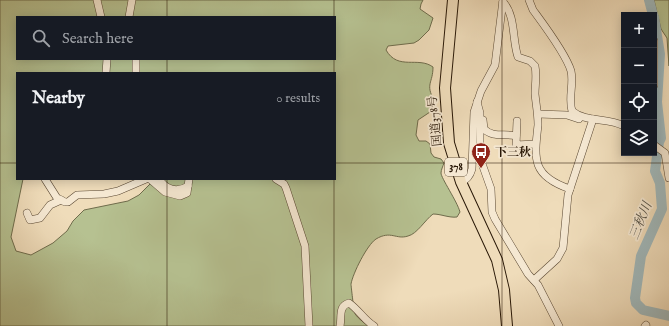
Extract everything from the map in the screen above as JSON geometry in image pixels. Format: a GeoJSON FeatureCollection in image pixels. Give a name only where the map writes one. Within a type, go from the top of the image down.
{"type":"FeatureCollection","features":[{"type":"Feature","properties":{"kind":"highway","name":"国道378号"},"geometry":{"type":"LineString","coordinates":[[453,0],[447,58],[445,109],[449,143],[461,182],[497,260],[504,290],[507,326]]}},
{"type":"Feature","properties":{"kind":"street"},"geometry":{"type":"LineString","coordinates":[[97,0],[101,16]]}},
{"type":"Feature","properties":{"kind":"street"},"geometry":{"type":"LineString","coordinates":[[129,16],[132,0]]}},
{"type":"Feature","properties":{"kind":"street"},"geometry":{"type":"LineString","coordinates":[[529,0],[533,10],[569,66],[571,78],[570,102],[572,111],[584,117],[611,120],[621,123]]}},
{"type":"Feature","properties":{"kind":"street"},"geometry":{"type":"LineString","coordinates":[[461,182],[466,180],[472,169],[474,119],[477,102],[486,80],[495,64],[503,1]]}},
{"type":"Feature","properties":{"kind":"street"},"geometry":{"type":"LineString","coordinates":[[503,1],[506,6],[513,30],[518,57],[530,61],[535,66],[535,94],[538,114],[535,144],[539,167],[545,177],[556,184],[570,189]]}},
{"type":"Feature","properties":{"kind":"street"},"geometry":{"type":"LineString","coordinates":[[654,48],[654,84]]}},
{"type":"Feature","properties":{"kind":"street"},"geometry":{"type":"LineString","coordinates":[[106,72],[107,60]]}},
{"type":"Feature","properties":{"kind":"street"},"geometry":{"type":"LineString","coordinates":[[136,60],[136,72]]}},
{"type":"Feature","properties":{"kind":"street"},"geometry":{"type":"LineString","coordinates":[[477,102],[486,131],[501,136],[516,136]]}},
{"type":"Feature","properties":{"kind":"street"},"geometry":{"type":"LineString","coordinates":[[480,113],[480,158],[491,189],[492,212],[509,243],[528,274],[534,280],[560,326]]}},
{"type":"Feature","properties":{"kind":"street"},"geometry":{"type":"LineString","coordinates":[[538,114],[567,115],[580,119],[584,117]]}},
{"type":"Feature","properties":{"kind":"street"},"geometry":{"type":"LineString","coordinates":[[534,280],[560,254],[570,189],[593,119]]}},
{"type":"Feature","properties":{"kind":"street"},"geometry":{"type":"LineString","coordinates":[[517,121],[516,145],[535,144]]}},
{"type":"Feature","properties":{"kind":"street"},"geometry":{"type":"LineString","coordinates":[[657,146],[664,151],[669,178]]}},
{"type":"Feature","properties":{"kind":"street"},"geometry":{"type":"LineString","coordinates":[[46,180],[52,192],[61,200],[68,202],[77,195],[104,194],[118,191],[144,180]]}},
{"type":"Feature","properties":{"kind":"street"},"geometry":{"type":"LineString","coordinates":[[151,180],[165,192],[180,196],[187,192],[188,183]]}},
{"type":"Feature","properties":{"kind":"street"},"geometry":{"type":"LineString","coordinates":[[160,180],[165,186],[172,190],[182,189],[188,183]]}},
{"type":"Feature","properties":{"kind":"street"},"geometry":{"type":"LineString","coordinates":[[278,180],[284,184],[286,188],[305,246],[309,326]]}},
{"type":"Feature","properties":{"kind":"street"},"geometry":{"type":"LineString","coordinates":[[27,213],[30,220],[40,218],[50,206],[61,200]]}},
{"type":"Feature","properties":{"kind":"street"},"geometry":{"type":"LineString","coordinates":[[340,326],[341,311],[346,304],[349,303],[356,308],[363,318],[374,326]]}},
{"type":"Feature","properties":{"kind":"green space"},"geometry":{"type":"Polygon","coordinates":[[[0,0],[423,0],[420,9],[433,18],[429,30],[414,43],[388,46],[386,50],[396,60],[402,62],[427,64],[433,67],[430,90],[434,100],[430,112],[418,120],[416,135],[419,141],[426,141],[430,144],[431,153],[434,157],[441,159],[444,163],[441,172],[442,176],[460,212],[457,217],[433,214],[418,230],[411,235],[400,237],[386,235],[381,236],[372,242],[357,267],[351,284],[354,311],[356,316],[369,326],[0,326],[0,0]]]}},
{"type":"Feature","properties":{"kind":"green space"},"geometry":{"type":"Polygon","coordinates":[[[654,0],[669,0],[669,66],[667,38],[661,29],[654,0]]]}},
{"type":"Feature","properties":{"kind":"waterway","name":"三秋川"},"geometry":{"type":"LineString","coordinates":[[649,0],[652,12]]}},
{"type":"Feature","properties":{"kind":"waterway","name":"三秋川"},"geometry":{"type":"LineString","coordinates":[[657,36],[660,54],[657,102],[661,138],[659,142],[655,171],[660,183],[662,209],[641,256],[635,298],[636,303],[643,310],[669,316]]}},
{"type":"Feature","properties":{"kind":"place","name":"下三秋"},"geometry":{"type":"Point","coordinates":[481,169]}}]}
